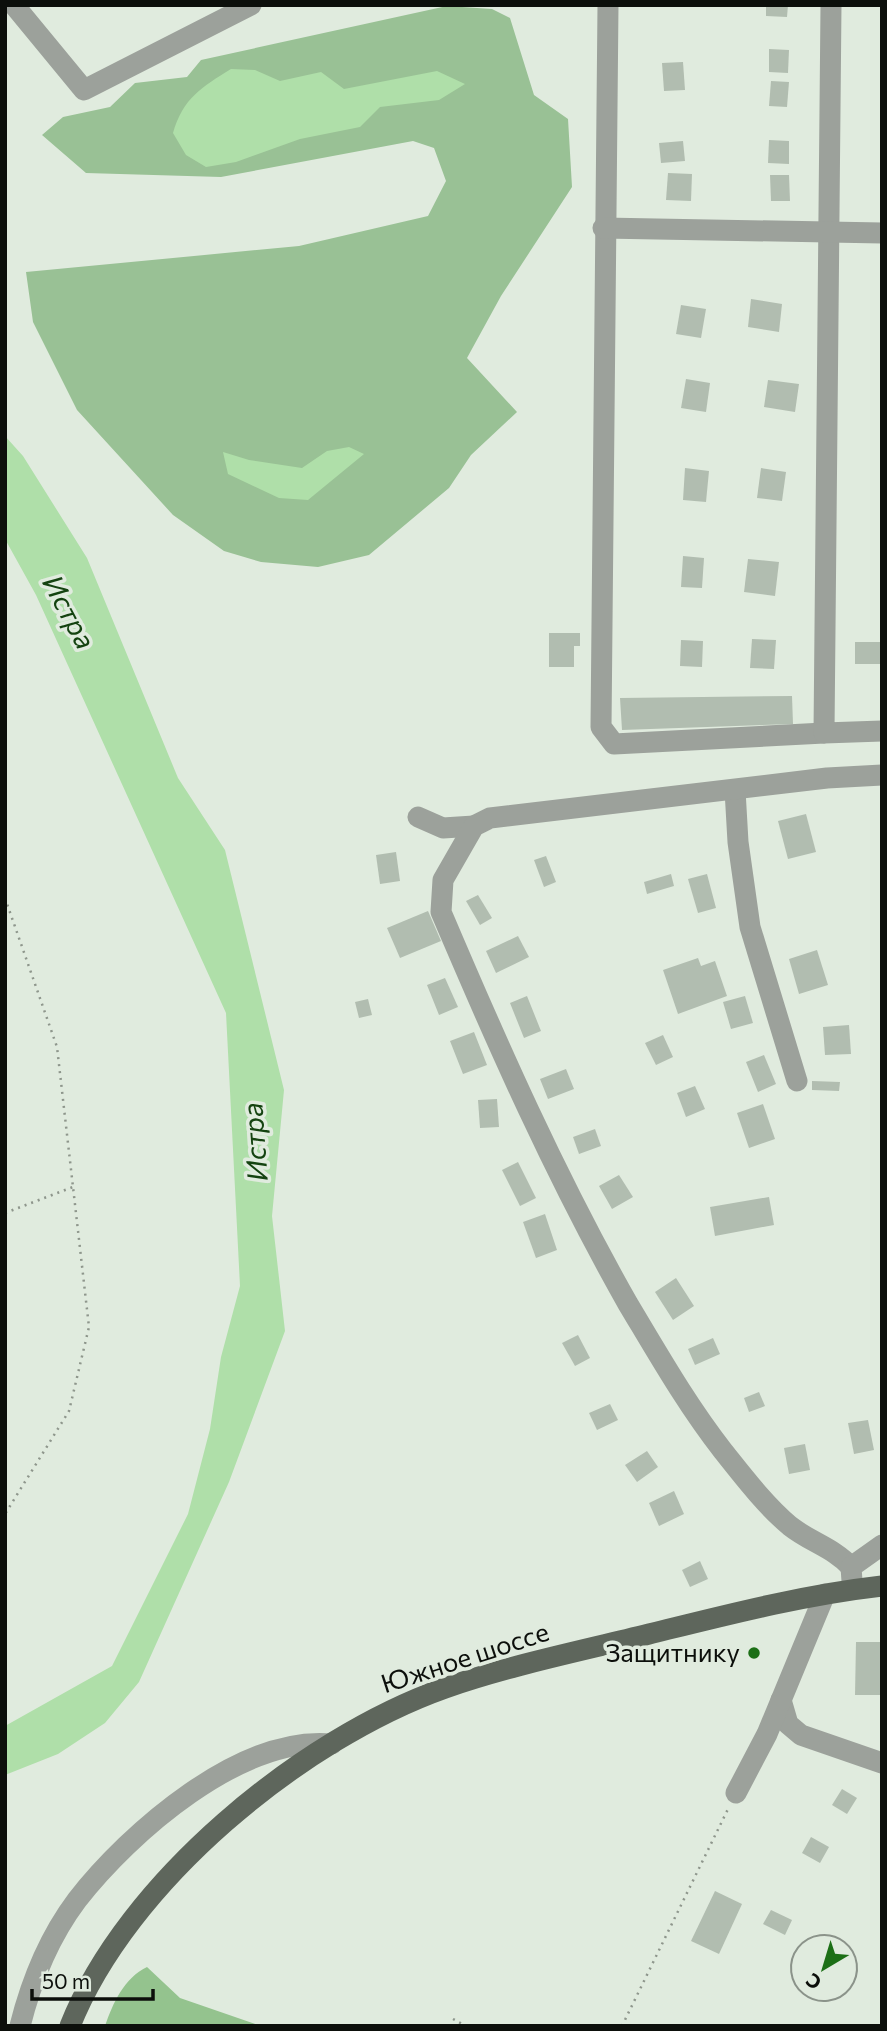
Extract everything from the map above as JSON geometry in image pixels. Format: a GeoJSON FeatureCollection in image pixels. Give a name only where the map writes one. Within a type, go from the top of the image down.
{"type":"FeatureCollection","features":[{"type":"Feature","properties":{"kind":"main road","name":"Южное шоссе"},"geometry":{"type":"LineString","coordinates":[[70,2026],[113,1945],[155,1892],[186,1859],[243,1808],[332,1744],[380,1716],[457,1685],[542,1660],[756,1608],[882,1586]]}},
{"type":"Feature","properties":{"kind":"street"},"geometry":{"type":"LineString","coordinates":[[14,5],[84,90],[251,5]]}},
{"type":"Feature","properties":{"kind":"street"},"geometry":{"type":"LineString","coordinates":[[608,5],[603,228],[601,727],[614,744],[882,731]]}},
{"type":"Feature","properties":{"kind":"street"},"geometry":{"type":"LineString","coordinates":[[824,733],[831,5]]}},
{"type":"Feature","properties":{"kind":"street"},"geometry":{"type":"LineString","coordinates":[[603,228],[882,233]]}},
{"type":"Feature","properties":{"kind":"street"},"geometry":{"type":"LineString","coordinates":[[418,817],[443,828],[474,826],[490,818],[546,810],[882,775]]}},
{"type":"Feature","properties":{"kind":"street"},"geometry":{"type":"LineString","coordinates":[[735,790],[738,842],[750,927],[797,1081]]}},
{"type":"Feature","properties":{"kind":"street"},"geometry":{"type":"LineString","coordinates":[[474,826],[443,880],[441,912],[543,1147],[669,1375],[722,1449],[790,1526],[839,1553],[851,1567],[853,1590]]}},
{"type":"Feature","properties":{"kind":"street"},"geometry":{"type":"LineString","coordinates":[[851,1567],[882,1545]]}},
{"type":"Feature","properties":{"kind":"street"},"geometry":{"type":"LineString","coordinates":[[736,1793],[767,1734],[825,1594]]}},
{"type":"Feature","properties":{"kind":"street"},"geometry":{"type":"LineString","coordinates":[[782,1700],[788,1724],[815,1742],[882,1763]]}},
{"type":"Feature","properties":{"kind":"street"},"geometry":{"type":"LineString","coordinates":[[767,1734],[788,1724]]}},
{"type":"Feature","properties":{"kind":"street"},"geometry":{"type":"LineString","coordinates":[[20,2026],[28,1993],[52,1942],[76,1902],[121,1850],[165,1812],[229,1769],[264,1752],[306,1741],[332,1744]]}},
{"type":"Feature","properties":{"kind":"path"},"geometry":{"type":"LineString","coordinates":[[5,898],[57,1047],[89,1327],[69,1410],[5,1514]]}},
{"type":"Feature","properties":{"kind":"path"},"geometry":{"type":"LineString","coordinates":[[5,1213],[73,1187]]}},
{"type":"Feature","properties":{"kind":"path"},"geometry":{"type":"LineString","coordinates":[[622,2026],[736,1793]]}},
{"type":"Feature","properties":{"kind":"path"},"geometry":{"type":"LineString","coordinates":[[453,2019],[466,2026]]}},
{"type":"Feature","properties":{"kind":"shaded area"},"geometry":{"type":"Polygon","coordinates":[[[447,6],[492,9],[510,18],[534,95],[568,119],[572,187],[501,296],[467,358],[517,412],[471,455],[449,488],[369,555],[318,567],[261,562],[224,551],[173,515],[77,410],[33,322],[26,272],[299,246],[428,216],[446,181],[434,148],[413,141],[221,177],[86,173],[42,135],[63,117],[110,107],[135,83],[187,77],[201,60],[447,6]]]}},
{"type":"Feature","properties":{"kind":"shaded area"},"geometry":{"type":"Polygon","coordinates":[[[147,1967],[180,1998],[261,2026],[105,2026],[126,1984],[147,1967]]]}},
{"type":"Feature","properties":{"kind":"water"},"geometry":{"type":"Polygon","coordinates":[[[231,69],[255,70],[280,81],[321,72],[344,89],[437,71],[465,84],[439,100],[380,107],[360,127],[300,139],[236,162],[206,167],[186,155],[173,133],[188,102],[231,69]]]}},
{"type":"Feature","properties":{"kind":"water","name":"Истра"},"geometry":{"type":"Polygon","coordinates":[[[5,436],[23,456],[87,558],[178,778],[225,850],[284,1090],[272,1216],[285,1331],[229,1482],[139,1682],[105,1723],[58,1754],[5,1775],[5,1726],[112,1666],[188,1514],[210,1429],[221,1357],[240,1286],[226,1013],[36,595],[5,539],[5,436]]]}},
{"type":"Feature","properties":{"kind":"water"},"geometry":{"type":"Polygon","coordinates":[[[349,447],[364,454],[308,500],[279,498],[228,474],[223,452],[249,460],[302,468],[327,451],[349,447]]]}},
{"type":"Feature","properties":{"kind":"building"},"geometry":{"type":"Polygon","coordinates":[[[766,5],[788,5],[787,17],[766,16],[766,5]]]}},
{"type":"Feature","properties":{"kind":"building"},"geometry":{"type":"Polygon","coordinates":[[[769,49],[789,50],[788,73],[769,72],[769,49]]]}},
{"type":"Feature","properties":{"kind":"building"},"geometry":{"type":"Polygon","coordinates":[[[683,62],[685,90],[664,91],[662,63],[683,62]]]}},
{"type":"Feature","properties":{"kind":"building"},"geometry":{"type":"Polygon","coordinates":[[[771,81],[789,82],[787,107],[769,106],[771,81]]]}},
{"type":"Feature","properties":{"kind":"building"},"geometry":{"type":"Polygon","coordinates":[[[769,140],[789,141],[789,164],[768,163],[769,140]]]}},
{"type":"Feature","properties":{"kind":"building"},"geometry":{"type":"Polygon","coordinates":[[[683,141],[685,161],[661,163],[659,143],[683,141]]]}},
{"type":"Feature","properties":{"kind":"building"},"geometry":{"type":"Polygon","coordinates":[[[668,173],[692,174],[691,201],[666,200],[668,173]]]}},
{"type":"Feature","properties":{"kind":"building"},"geometry":{"type":"Polygon","coordinates":[[[770,175],[789,175],[790,201],[771,201],[770,175]]]}},
{"type":"Feature","properties":{"kind":"building"},"geometry":{"type":"Polygon","coordinates":[[[751,299],[782,304],[779,332],[748,327],[751,299]]]}},
{"type":"Feature","properties":{"kind":"building"},"geometry":{"type":"Polygon","coordinates":[[[681,305],[706,309],[701,338],[676,334],[681,305]]]}},
{"type":"Feature","properties":{"kind":"building"},"geometry":{"type":"Polygon","coordinates":[[[686,379],[710,383],[706,412],[681,408],[686,379]]]}},
{"type":"Feature","properties":{"kind":"building"},"geometry":{"type":"Polygon","coordinates":[[[768,380],[799,384],[795,412],[764,407],[768,380]]]}},
{"type":"Feature","properties":{"kind":"building"},"geometry":{"type":"Polygon","coordinates":[[[685,468],[709,471],[706,502],[683,500],[685,468]]]}},
{"type":"Feature","properties":{"kind":"building"},"geometry":{"type":"Polygon","coordinates":[[[761,468],[786,472],[782,501],[757,498],[761,468]]]}},
{"type":"Feature","properties":{"kind":"building"},"geometry":{"type":"Polygon","coordinates":[[[683,556],[704,558],[702,588],[681,587],[683,556]]]}},
{"type":"Feature","properties":{"kind":"building"},"geometry":{"type":"Polygon","coordinates":[[[748,559],[779,562],[775,596],[744,592],[748,559]]]}},
{"type":"Feature","properties":{"kind":"building"},"geometry":{"type":"Polygon","coordinates":[[[549,633],[580,633],[580,646],[574,646],[574,667],[549,667],[549,633]]]}},
{"type":"Feature","properties":{"kind":"building"},"geometry":{"type":"Polygon","coordinates":[[[752,639],[776,640],[774,669],[750,668],[752,639]]]}},
{"type":"Feature","properties":{"kind":"building"},"geometry":{"type":"Polygon","coordinates":[[[681,640],[703,641],[702,667],[680,666],[681,640]]]}},
{"type":"Feature","properties":{"kind":"building"},"geometry":{"type":"Polygon","coordinates":[[[855,642],[881,642],[881,664],[855,664],[855,642]]]}},
{"type":"Feature","properties":{"kind":"building"},"geometry":{"type":"Polygon","coordinates":[[[792,696],[793,724],[622,730],[620,698],[792,696]]]}},
{"type":"Feature","properties":{"kind":"building"},"geometry":{"type":"Polygon","coordinates":[[[806,814],[816,852],[788,859],[778,821],[806,814]]]}},
{"type":"Feature","properties":{"kind":"building"},"geometry":{"type":"Polygon","coordinates":[[[396,852],[400,881],[380,884],[376,855],[396,852]]]}},
{"type":"Feature","properties":{"kind":"building"},"geometry":{"type":"Polygon","coordinates":[[[546,856],[556,882],[544,887],[534,860],[546,856]]]}},
{"type":"Feature","properties":{"kind":"building"},"geometry":{"type":"Polygon","coordinates":[[[671,874],[674,886],[647,894],[644,882],[671,874]]]}},
{"type":"Feature","properties":{"kind":"building"},"geometry":{"type":"Polygon","coordinates":[[[707,874],[716,908],[698,913],[688,879],[707,874]]]}},
{"type":"Feature","properties":{"kind":"building"},"geometry":{"type":"Polygon","coordinates":[[[478,895],[492,918],[480,925],[466,901],[478,895]]]}},
{"type":"Feature","properties":{"kind":"building"},"geometry":{"type":"Polygon","coordinates":[[[428,911],[441,941],[400,958],[387,928],[428,911]]]}},
{"type":"Feature","properties":{"kind":"building"},"geometry":{"type":"Polygon","coordinates":[[[518,936],[529,957],[496,973],[486,951],[518,936]]]}},
{"type":"Feature","properties":{"kind":"building"},"geometry":{"type":"Polygon","coordinates":[[[817,950],[828,985],[799,994],[789,959],[817,950]]]}},
{"type":"Feature","properties":{"kind":"building"},"geometry":{"type":"Polygon","coordinates":[[[698,958],[701,966],[715,961],[727,996],[678,1014],[663,970],[698,958]]]}},
{"type":"Feature","properties":{"kind":"building"},"geometry":{"type":"Polygon","coordinates":[[[445,978],[458,1007],[439,1015],[427,985],[445,978]]]}},
{"type":"Feature","properties":{"kind":"building"},"geometry":{"type":"Polygon","coordinates":[[[527,996],[541,1031],[524,1038],[510,1003],[527,996]]]}},
{"type":"Feature","properties":{"kind":"building"},"geometry":{"type":"Polygon","coordinates":[[[745,996],[753,1023],[731,1029],[723,1002],[745,996]]]}},
{"type":"Feature","properties":{"kind":"building"},"geometry":{"type":"Polygon","coordinates":[[[368,999],[372,1015],[359,1018],[355,1002],[368,999]]]}},
{"type":"Feature","properties":{"kind":"building"},"geometry":{"type":"Polygon","coordinates":[[[849,1025],[851,1054],[825,1055],[823,1027],[849,1025]]]}},
{"type":"Feature","properties":{"kind":"building"},"geometry":{"type":"Polygon","coordinates":[[[474,1032],[487,1065],[463,1074],[450,1041],[474,1032]]]}},
{"type":"Feature","properties":{"kind":"building"},"geometry":{"type":"Polygon","coordinates":[[[663,1035],[673,1057],[656,1065],[645,1043],[663,1035]]]}},
{"type":"Feature","properties":{"kind":"building"},"geometry":{"type":"Polygon","coordinates":[[[764,1055],[776,1084],[758,1092],[746,1062],[764,1055]]]}},
{"type":"Feature","properties":{"kind":"building"},"geometry":{"type":"Polygon","coordinates":[[[566,1069],[574,1089],[548,1099],[540,1079],[566,1069]]]}},
{"type":"Feature","properties":{"kind":"building"},"geometry":{"type":"Polygon","coordinates":[[[812,1081],[840,1082],[839,1091],[812,1090],[812,1081]]]}},
{"type":"Feature","properties":{"kind":"building"},"geometry":{"type":"Polygon","coordinates":[[[695,1086],[705,1109],[686,1117],[677,1093],[695,1086]]]}},
{"type":"Feature","properties":{"kind":"building"},"geometry":{"type":"Polygon","coordinates":[[[497,1099],[499,1127],[480,1128],[478,1100],[497,1099]]]}},
{"type":"Feature","properties":{"kind":"building"},"geometry":{"type":"Polygon","coordinates":[[[763,1104],[775,1139],[749,1148],[737,1113],[763,1104]]]}},
{"type":"Feature","properties":{"kind":"building"},"geometry":{"type":"Polygon","coordinates":[[[595,1129],[601,1146],[579,1154],[573,1137],[595,1129]]]}},
{"type":"Feature","properties":{"kind":"building"},"geometry":{"type":"Polygon","coordinates":[[[518,1162],[536,1198],[520,1206],[502,1170],[518,1162]]]}},
{"type":"Feature","properties":{"kind":"building"},"geometry":{"type":"Polygon","coordinates":[[[619,1175],[633,1197],[612,1209],[599,1186],[619,1175]]]}},
{"type":"Feature","properties":{"kind":"building"},"geometry":{"type":"Polygon","coordinates":[[[769,1197],[774,1225],[715,1236],[710,1207],[769,1197]]]}},
{"type":"Feature","properties":{"kind":"building"},"geometry":{"type":"Polygon","coordinates":[[[545,1214],[557,1250],[536,1258],[523,1222],[545,1214]]]}},
{"type":"Feature","properties":{"kind":"building"},"geometry":{"type":"Polygon","coordinates":[[[676,1278],[694,1306],[673,1320],[655,1292],[676,1278]]]}},
{"type":"Feature","properties":{"kind":"building"},"geometry":{"type":"Polygon","coordinates":[[[578,1335],[590,1358],[575,1366],[562,1343],[578,1335]]]}},
{"type":"Feature","properties":{"kind":"building"},"geometry":{"type":"Polygon","coordinates":[[[713,1338],[720,1354],[695,1365],[688,1349],[713,1338]]]}},
{"type":"Feature","properties":{"kind":"building"},"geometry":{"type":"Polygon","coordinates":[[[759,1392],[765,1406],[749,1412],[744,1398],[759,1392]]]}},
{"type":"Feature","properties":{"kind":"building"},"geometry":{"type":"Polygon","coordinates":[[[610,1404],[618,1420],[597,1430],[589,1413],[610,1404]]]}},
{"type":"Feature","properties":{"kind":"building"},"geometry":{"type":"Polygon","coordinates":[[[868,1420],[874,1450],[854,1454],[848,1423],[868,1420]]]}},
{"type":"Feature","properties":{"kind":"building"},"geometry":{"type":"Polygon","coordinates":[[[805,1444],[810,1470],[789,1474],[784,1448],[805,1444]]]}},
{"type":"Feature","properties":{"kind":"building"},"geometry":{"type":"Polygon","coordinates":[[[647,1451],[658,1467],[637,1482],[625,1465],[647,1451]]]}},
{"type":"Feature","properties":{"kind":"building"},"geometry":{"type":"Polygon","coordinates":[[[674,1491],[684,1514],[659,1526],[649,1503],[674,1491]]]}},
{"type":"Feature","properties":{"kind":"building"},"geometry":{"type":"Polygon","coordinates":[[[700,1561],[708,1579],[690,1587],[682,1570],[700,1561]]]}},
{"type":"Feature","properties":{"kind":"building"},"geometry":{"type":"Polygon","coordinates":[[[856,1642],[882,1642],[882,1695],[855,1695],[856,1642]]]}},
{"type":"Feature","properties":{"kind":"building"},"geometry":{"type":"Polygon","coordinates":[[[842,1789],[857,1798],[847,1814],[832,1805],[842,1789]]]}},
{"type":"Feature","properties":{"kind":"building"},"geometry":{"type":"Polygon","coordinates":[[[811,1837],[829,1847],[820,1863],[802,1853],[811,1837]]]}},
{"type":"Feature","properties":{"kind":"building"},"geometry":{"type":"Polygon","coordinates":[[[715,1891],[742,1904],[719,1954],[691,1941],[715,1891]]]}},
{"type":"Feature","properties":{"kind":"building"},"geometry":{"type":"Polygon","coordinates":[[[771,1910],[792,1920],[785,1935],[763,1924],[771,1910]]]}},
{"type":"Feature","properties":{"kind":"place","name":"Защитнику"},"geometry":{"type":"Point","coordinates":[754,1653]}}]}
